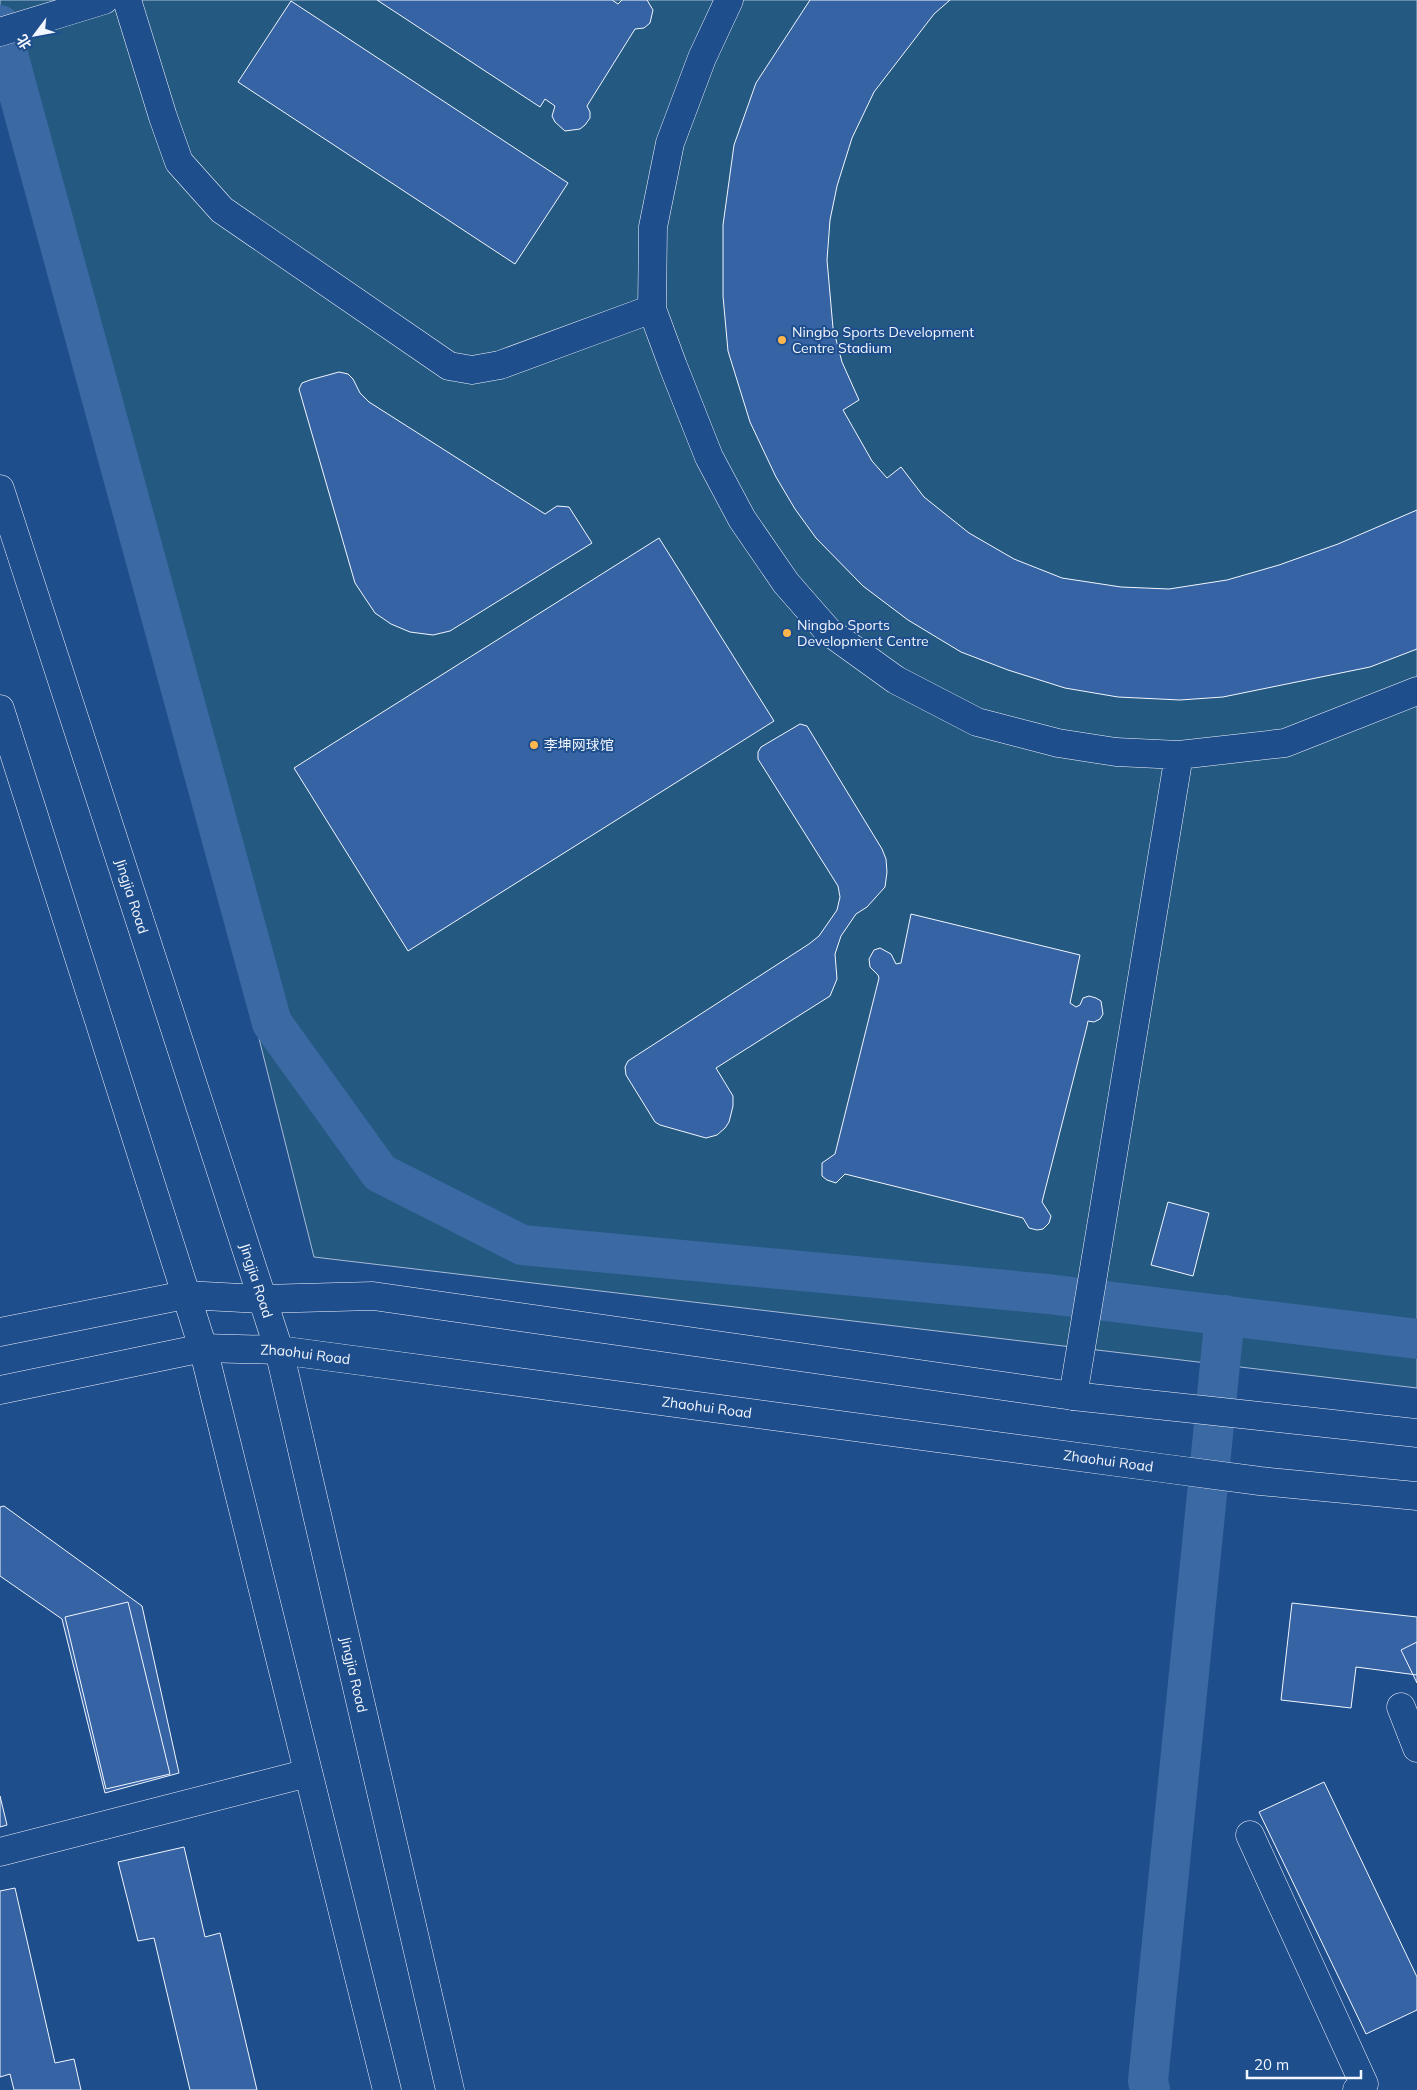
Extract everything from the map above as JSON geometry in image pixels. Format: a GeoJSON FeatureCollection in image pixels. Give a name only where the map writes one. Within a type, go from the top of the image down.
{"type":"FeatureCollection","features":[{"type":"Feature","properties":{"kind":"main road"},"geometry":{"type":"LineString","coordinates":[[0,32],[104,0]]}},
{"type":"Feature","properties":{"kind":"main road"},"geometry":{"type":"LineString","coordinates":[[127,0],[179,162],[222,210],[450,366],[472,370],[500,365],[652,309]]}},
{"type":"Feature","properties":{"kind":"main road"},"geometry":{"type":"LineString","coordinates":[[729,0],[702,58],[670,143],[653,227],[652,309],[709,457],[742,519],[786,583],[828,631],[896,680],[977,722],[1058,743],[1116,752],[1179,755],[1285,742],[1417,691]]}},
{"type":"Feature","properties":{"kind":"main road","name":"Jingjia Road"},"geometry":{"type":"LineString","coordinates":[[0,489],[279,1350],[450,2090]]}},
{"type":"Feature","properties":{"kind":"main road"},"geometry":{"type":"LineString","coordinates":[[0,709],[203,1348],[387,2090]]}},
{"type":"Feature","properties":{"kind":"main road"},"geometry":{"type":"LineString","coordinates":[[1073,1396],[1179,755]]}},
{"type":"Feature","properties":{"kind":"main road"},"geometry":{"type":"LineString","coordinates":[[0,1332],[185,1295],[262,1299],[373,1296],[1073,1396],[1417,1432]]}},
{"type":"Feature","properties":{"kind":"main road","name":"Zhaohui Road"},"geometry":{"type":"LineString","coordinates":[[0,1390],[203,1348],[279,1350],[1260,1481],[1417,1496]]}},
{"type":"Feature","properties":{"kind":"main road"},"geometry":{"type":"LineString","coordinates":[[1401,1707],[1417,1748]]}},
{"type":"Feature","properties":{"kind":"main road"},"geometry":{"type":"LineString","coordinates":[[0,1852],[308,1773]]}},
{"type":"Feature","properties":{"kind":"main road"},"geometry":{"type":"LineString","coordinates":[[1250,1835],[1364,2084],[1357,2090]]}},
{"type":"Feature","properties":{"kind":"shaded area","name":"Ningbo Sports Development Centre"},"geometry":{"type":"Polygon","coordinates":[[[0,0],[1417,0],[1417,1388],[314,1257],[0,10],[0,0]]]}},
{"type":"Feature","properties":{"kind":"building"},"geometry":{"type":"Polygon","coordinates":[[[377,0],[612,0],[618,4],[622,0],[647,0],[653,10],[650,23],[644,28],[635,29],[587,106],[590,118],[585,125],[580,129],[565,131],[555,122],[552,116],[555,106],[545,99],[540,107],[377,0]]]}},
{"type":"Feature","properties":{"kind":"building","name":"Ningbo Sports Development Centre Stadium"},"geometry":{"type":"Polygon","coordinates":[[[810,0],[950,0],[934,14],[874,92],[852,138],[837,186],[830,220],[827,260],[833,328],[842,362],[859,400],[843,410],[872,461],[887,478],[901,467],[924,497],[969,533],[1014,559],[1062,578],[1121,587],[1169,589],[1227,580],[1279,565],[1338,544],[1417,510],[1417,649],[1370,667],[1223,697],[1180,700],[1118,697],[1065,688],[1008,670],[961,652],[908,620],[863,586],[816,538],[795,509],[776,477],[750,422],[728,351],[723,296],[723,225],[734,145],[756,83],[810,0]]]}},
{"type":"Feature","properties":{"kind":"building"},"geometry":{"type":"Polygon","coordinates":[[[291,1],[568,183],[515,264],[238,82],[291,1]]]}},
{"type":"Feature","properties":{"kind":"building"},"geometry":{"type":"Polygon","coordinates":[[[339,372],[348,374],[353,379],[360,393],[369,402],[545,514],[557,506],[569,507],[592,543],[450,631],[433,635],[410,632],[391,624],[375,613],[355,583],[299,389],[302,383],[339,372]]]}},
{"type":"Feature","properties":{"kind":"building","name":"李坤网球馆"},"geometry":{"type":"Polygon","coordinates":[[[659,538],[774,721],[408,951],[294,768],[659,538]]]}},
{"type":"Feature","properties":{"kind":"building"},"geometry":{"type":"Polygon","coordinates":[[[800,724],[807,726],[882,849],[886,859],[885,887],[867,907],[856,914],[841,936],[835,954],[837,979],[830,996],[716,1068],[733,1096],[733,1106],[729,1122],[725,1128],[717,1135],[706,1138],[660,1125],[655,1122],[626,1075],[625,1067],[628,1061],[809,944],[819,936],[837,910],[840,897],[838,886],[758,759],[758,752],[761,747],[800,724]]]}},
{"type":"Feature","properties":{"kind":"building"},"geometry":{"type":"Polygon","coordinates":[[[911,914],[1080,955],[1070,1003],[1076,1007],[1080,1005],[1083,998],[1089,996],[1101,1001],[1103,1014],[1100,1019],[1094,1022],[1088,1021],[1042,1202],[1051,1216],[1049,1223],[1043,1229],[1029,1228],[1023,1218],[845,1174],[836,1183],[822,1176],[822,1163],[835,1154],[879,978],[870,967],[869,959],[874,950],[880,948],[891,954],[896,964],[901,963],[911,914]]]}},
{"type":"Feature","properties":{"kind":"building"},"geometry":{"type":"Polygon","coordinates":[[[1168,1202],[1209,1213],[1193,1276],[1151,1265],[1168,1202]]]}},
{"type":"Feature","properties":{"kind":"building"},"geometry":{"type":"Polygon","coordinates":[[[4,1506],[142,1606],[179,1773],[105,1793],[62,1619],[0,1576],[0,1507],[4,1506]]]}},
{"type":"Feature","properties":{"kind":"building"},"geometry":{"type":"Polygon","coordinates":[[[128,1602],[170,1774],[106,1789],[65,1617],[128,1602]]]}},
{"type":"Feature","properties":{"kind":"building"},"geometry":{"type":"Polygon","coordinates":[[[1292,1603],[1417,1617],[1417,1675],[1356,1667],[1351,1708],[1281,1700],[1292,1603]]]}},
{"type":"Feature","properties":{"kind":"building"},"geometry":{"type":"Polygon","coordinates":[[[1417,1642],[1417,1683],[1401,1650],[1417,1642]]]}},
{"type":"Feature","properties":{"kind":"building"},"geometry":{"type":"Polygon","coordinates":[[[1324,1782],[1417,1977],[1417,2010],[1366,2034],[1259,1812],[1324,1782]]]}},
{"type":"Feature","properties":{"kind":"building"},"geometry":{"type":"Polygon","coordinates":[[[0,1796],[7,1825],[0,1827],[0,1796]]]}},
{"type":"Feature","properties":{"kind":"building"},"geometry":{"type":"Polygon","coordinates":[[[184,1847],[205,1937],[220,1933],[257,2090],[190,2090],[154,1938],[138,1941],[118,1862],[184,1847]]]}},
{"type":"Feature","properties":{"kind":"building"},"geometry":{"type":"Polygon","coordinates":[[[15,1888],[55,2063],[74,2059],[81,2090],[14,2090],[10,2074],[0,2077],[0,1891],[15,1888]]]}},
{"type":"Feature","properties":{"kind":"waterway"},"geometry":{"type":"LineString","coordinates":[[0,25],[272,1023],[380,1173],[522,1245],[1048,1294],[1417,1339]]}},
{"type":"Feature","properties":{"kind":"waterway"},"geometry":{"type":"LineString","coordinates":[[1150,2090],[1148,2081],[1225,1315]]}},
{"type":"Feature","properties":{"kind":"place","name":"Ningbo Sports Development Centre Stadium"},"geometry":{"type":"Point","coordinates":[782,340]}},
{"type":"Feature","properties":{"kind":"place","name":"Ningbo Sports Development Centre"},"geometry":{"type":"Point","coordinates":[787,633]}},
{"type":"Feature","properties":{"kind":"place","name":"李坤网球馆"},"geometry":{"type":"Point","coordinates":[534,745]}}]}
